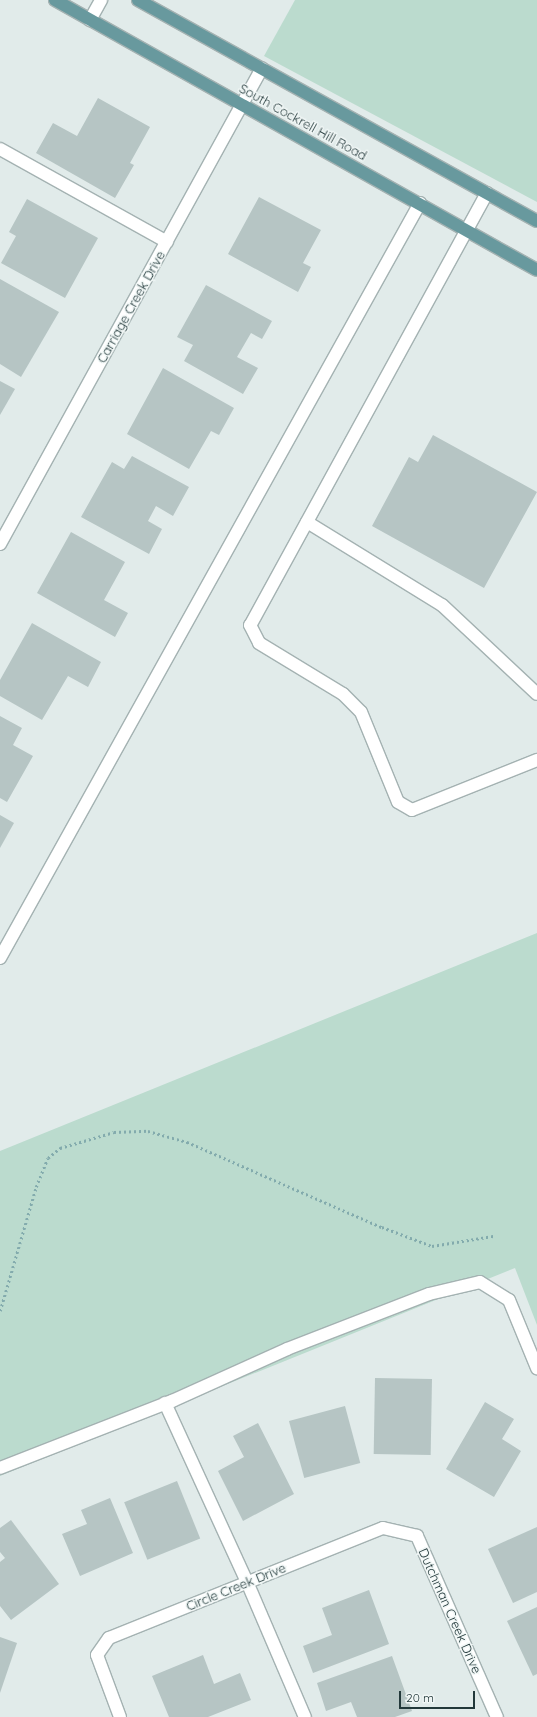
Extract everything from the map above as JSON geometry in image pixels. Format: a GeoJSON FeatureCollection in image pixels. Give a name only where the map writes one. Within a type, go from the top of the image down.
{"type":"FeatureCollection","features":[{"type":"Feature","properties":{"kind":"main road","name":"South Cockrell Hill Road"},"geometry":{"type":"LineString","coordinates":[[55,0],[420,203],[537,270]]}},
{"type":"Feature","properties":{"kind":"main road","name":"South Cockrell Hill Road"},"geometry":{"type":"LineString","coordinates":[[138,0],[537,220]]}},
{"type":"Feature","properties":{"kind":"street"},"geometry":{"type":"LineString","coordinates":[[90,20],[101,0]]}},
{"type":"Feature","properties":{"kind":"street","name":"Carriage Creek Drive"},"geometry":{"type":"LineString","coordinates":[[0,544],[262,68]]}},
{"type":"Feature","properties":{"kind":"street"},"geometry":{"type":"LineString","coordinates":[[0,149],[167,242]]}},
{"type":"Feature","properties":{"kind":"street"},"geometry":{"type":"LineString","coordinates":[[487,193],[250,625],[259,643],[343,694],[361,712],[398,802],[412,810],[537,760]]}},
{"type":"Feature","properties":{"kind":"street"},"geometry":{"type":"LineString","coordinates":[[0,958],[420,203]]}},
{"type":"Feature","properties":{"kind":"street"},"geometry":{"type":"LineString","coordinates":[[307,522],[442,605],[537,694]]}},
{"type":"Feature","properties":{"kind":"street"},"geometry":{"type":"LineString","coordinates":[[0,1468],[165,1403],[287,1349],[429,1294],[480,1282],[509,1300],[537,1368]]}},
{"type":"Feature","properties":{"kind":"street"},"geometry":{"type":"LineString","coordinates":[[165,1403],[247,1582],[305,1717]]}},
{"type":"Feature","properties":{"kind":"street","name":"Circle Creek Drive"},"geometry":{"type":"LineString","coordinates":[[120,1717],[97,1655],[109,1638],[384,1528]]}},
{"type":"Feature","properties":{"kind":"street","name":"Dutchman Creek Drive"},"geometry":{"type":"LineString","coordinates":[[384,1528],[416,1536],[496,1717]]}},
{"type":"Feature","properties":{"kind":"path"},"geometry":{"type":"LineString","coordinates":[[0,1311],[36,1187],[48,1158],[60,1148],[114,1132],[148,1131],[187,1142],[382,1227],[432,1246],[493,1236]]}},
{"type":"Feature","properties":{"kind":"green space"},"geometry":{"type":"Polygon","coordinates":[[[295,0],[537,0],[537,202],[264,56],[295,0]]]}},
{"type":"Feature","properties":{"kind":"green space"},"geometry":{"type":"Polygon","coordinates":[[[537,933],[537,1325],[515,1268],[0,1476],[0,1151],[537,933]]]}},
{"type":"Feature","properties":{"kind":"building"},"geometry":{"type":"Polygon","coordinates":[[[98,98],[150,127],[130,163],[134,165],[115,198],[36,153],[53,123],[77,136],[98,98]]]}},
{"type":"Feature","properties":{"kind":"building"},"geometry":{"type":"Polygon","coordinates":[[[259,197],[321,230],[303,263],[311,267],[298,292],[228,254],[259,197]]]}},
{"type":"Feature","properties":{"kind":"building"},"geometry":{"type":"Polygon","coordinates":[[[27,199],[98,238],[65,298],[1,263],[16,236],[9,232],[27,199]]]}},
{"type":"Feature","properties":{"kind":"building"},"geometry":{"type":"Polygon","coordinates":[[[0,279],[59,312],[21,377],[0,364],[0,279]]]}},
{"type":"Feature","properties":{"kind":"building"},"geometry":{"type":"Polygon","coordinates":[[[206,285],[272,321],[262,339],[251,333],[237,357],[258,368],[243,394],[184,361],[193,345],[177,337],[206,285]]]}},
{"type":"Feature","properties":{"kind":"building"},"geometry":{"type":"Polygon","coordinates":[[[163,368],[234,408],[219,435],[211,431],[189,469],[127,434],[163,368]]]}},
{"type":"Feature","properties":{"kind":"building"},"geometry":{"type":"Polygon","coordinates":[[[0,381],[15,389],[0,415],[0,381]]]}},
{"type":"Feature","properties":{"kind":"building"},"geometry":{"type":"Polygon","coordinates":[[[433,435],[537,492],[484,588],[372,526],[409,457],[418,462],[433,435]]]}},
{"type":"Feature","properties":{"kind":"building"},"geometry":{"type":"Polygon","coordinates":[[[132,456],[189,487],[173,516],[156,506],[148,521],[162,529],[149,554],[81,517],[112,462],[124,469],[132,456]]]}},
{"type":"Feature","properties":{"kind":"building"},"geometry":{"type":"Polygon","coordinates":[[[71,532],[125,562],[104,600],[128,613],[115,637],[37,593],[71,532]]]}},
{"type":"Feature","properties":{"kind":"building"},"geometry":{"type":"Polygon","coordinates":[[[32,623],[101,662],[88,687],[68,676],[42,720],[0,696],[0,680],[32,623]]]}},
{"type":"Feature","properties":{"kind":"building"},"geometry":{"type":"Polygon","coordinates":[[[0,716],[22,728],[13,745],[33,756],[7,802],[0,798],[0,716]]]}},
{"type":"Feature","properties":{"kind":"building"},"geometry":{"type":"Polygon","coordinates":[[[0,815],[14,823],[0,848],[0,815]]]}},
{"type":"Feature","properties":{"kind":"building"},"geometry":{"type":"Polygon","coordinates":[[[375,1378],[432,1379],[431,1455],[374,1454],[375,1378]]]}},
{"type":"Feature","properties":{"kind":"building"},"geometry":{"type":"Polygon","coordinates":[[[485,1402],[514,1419],[502,1439],[521,1451],[494,1497],[446,1469],[485,1402]]]}},
{"type":"Feature","properties":{"kind":"building"},"geometry":{"type":"Polygon","coordinates":[[[345,1406],[360,1463],[304,1478],[289,1421],[345,1406]]]}},
{"type":"Feature","properties":{"kind":"building"},"geometry":{"type":"Polygon","coordinates":[[[258,1423],[294,1494],[243,1521],[218,1471],[244,1457],[233,1436],[258,1423]]]}},
{"type":"Feature","properties":{"kind":"building"},"geometry":{"type":"Polygon","coordinates":[[[177,1481],[200,1538],[147,1560],[124,1502],[177,1481]]]}},
{"type":"Feature","properties":{"kind":"building"},"geometry":{"type":"Polygon","coordinates":[[[110,1498],[133,1553],[80,1576],[62,1534],[87,1524],[81,1510],[110,1498]]]}},
{"type":"Feature","properties":{"kind":"building"},"geometry":{"type":"Polygon","coordinates":[[[11,1520],[59,1584],[11,1620],[0,1606],[0,1562],[5,1558],[0,1552],[0,1528],[11,1520]]]}},
{"type":"Feature","properties":{"kind":"building"},"geometry":{"type":"Polygon","coordinates":[[[537,1527],[537,1592],[513,1603],[488,1549],[537,1527]]]}},
{"type":"Feature","properties":{"kind":"building"},"geometry":{"type":"Polygon","coordinates":[[[369,1590],[389,1644],[313,1673],[303,1646],[332,1635],[322,1608],[369,1590]]]}},
{"type":"Feature","properties":{"kind":"building"},"geometry":{"type":"Polygon","coordinates":[[[537,1607],[537,1674],[533,1676],[507,1621],[537,1607]]]}},
{"type":"Feature","properties":{"kind":"building"},"geometry":{"type":"Polygon","coordinates":[[[0,1637],[17,1643],[0,1693],[0,1637]]]}},
{"type":"Feature","properties":{"kind":"building"},"geometry":{"type":"Polygon","coordinates":[[[203,1655],[214,1684],[240,1673],[251,1700],[208,1717],[169,1717],[152,1676],[203,1655]]]}},
{"type":"Feature","properties":{"kind":"building"},"geometry":{"type":"Polygon","coordinates":[[[392,1656],[412,1711],[395,1717],[357,1717],[351,1702],[326,1711],[317,1683],[392,1656]]]}}]}
